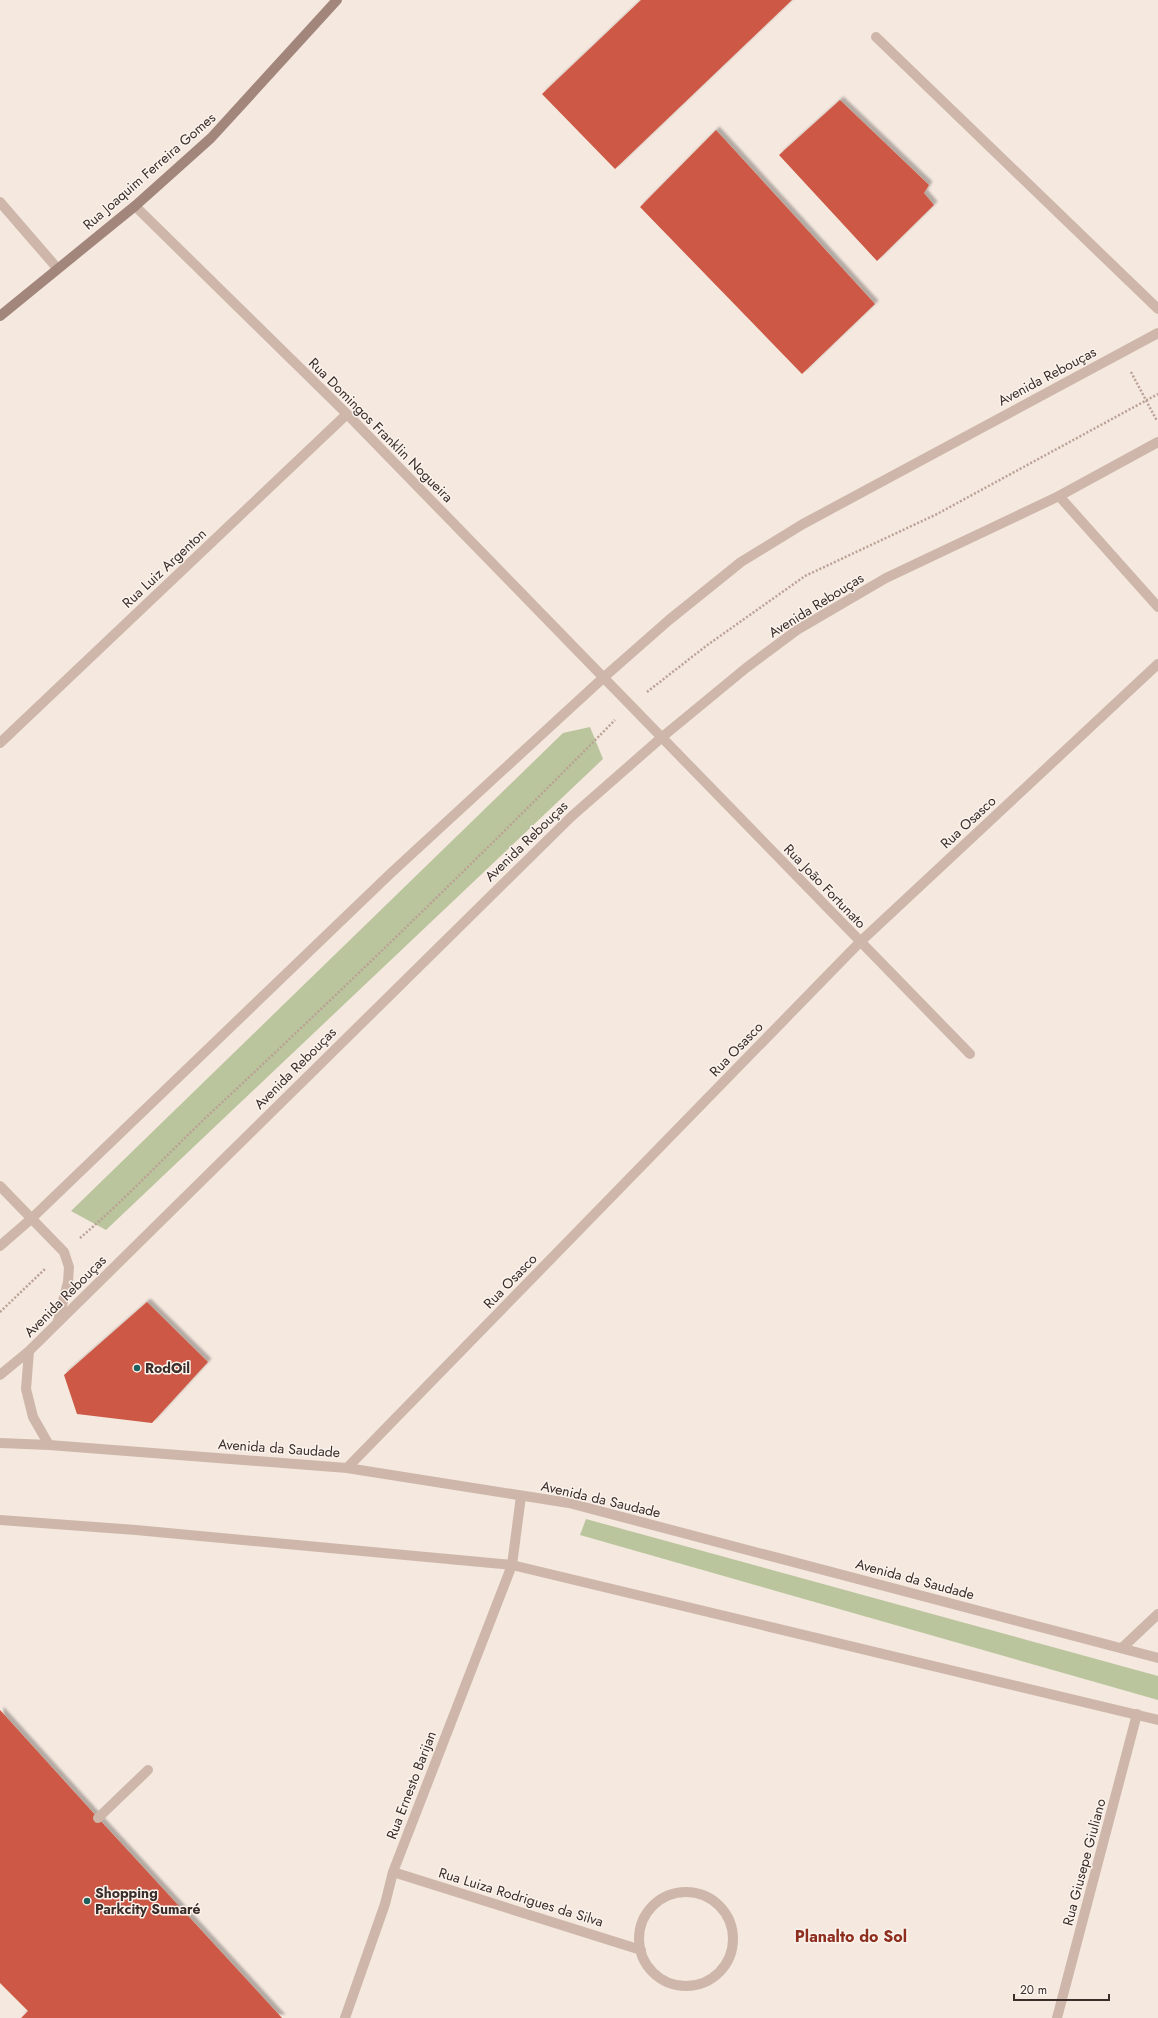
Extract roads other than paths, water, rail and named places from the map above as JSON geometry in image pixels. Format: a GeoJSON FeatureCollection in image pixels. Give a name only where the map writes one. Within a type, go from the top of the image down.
{"type":"FeatureCollection","features":[{"type":"Feature","properties":{"kind":"main road","name":"Rua Joaquim Ferreira Gomes"},"geometry":{"type":"LineString","coordinates":[[0,316],[57,268],[135,206],[211,138],[337,0]]}},
{"type":"Feature","properties":{"kind":"street"},"geometry":{"type":"LineString","coordinates":[[876,37],[1158,309]]}},
{"type":"Feature","properties":{"kind":"street"},"geometry":{"type":"LineString","coordinates":[[0,202],[57,268]]}},
{"type":"Feature","properties":{"kind":"street","name":"Rua Domingos Franklin Nogueira"},"geometry":{"type":"LineString","coordinates":[[135,206],[347,414],[660,738]]}},
{"type":"Feature","properties":{"kind":"street","name":"Avenida Rebouças"},"geometry":{"type":"LineString","coordinates":[[0,1246],[31,1219],[391,873],[603,678],[669,620],[740,562],[803,524],[1158,333]]}},
{"type":"Feature","properties":{"kind":"street","name":"Rua Luiz Argenton"},"geometry":{"type":"LineString","coordinates":[[0,742],[347,414]]}},
{"type":"Feature","properties":{"kind":"street","name":"Avenida Rebouças"},"geometry":{"type":"LineString","coordinates":[[0,1375],[29,1351],[572,816],[660,738],[746,668],[797,630],[886,578],[1059,496],[1158,442]]}},
{"type":"Feature","properties":{"kind":"street"},"geometry":{"type":"LineString","coordinates":[[1059,496],[1158,607]]}},
{"type":"Feature","properties":{"kind":"street","name":"Rua Osasco"},"geometry":{"type":"LineString","coordinates":[[348,1468],[860,942],[1158,664]]}},
{"type":"Feature","properties":{"kind":"street","name":"Rua João Fortunato"},"geometry":{"type":"LineString","coordinates":[[660,738],[970,1054]]}},
{"type":"Feature","properties":{"kind":"street"},"geometry":{"type":"LineString","coordinates":[[0,1186],[64,1252],[69,1267],[68,1282],[58,1321]]}},
{"type":"Feature","properties":{"kind":"street"},"geometry":{"type":"LineString","coordinates":[[29,1351],[26,1389],[33,1417],[49,1445]]}},
{"type":"Feature","properties":{"kind":"street","name":"Avenida da Saudade"},"geometry":{"type":"LineString","coordinates":[[0,1443],[49,1445],[348,1468],[569,1503],[1158,1658]]}},
{"type":"Feature","properties":{"kind":"street","name":"Rua Ernesto Barijan"},"geometry":{"type":"LineString","coordinates":[[345,2018],[386,1904],[393,1872],[512,1565],[522,1496]]}},
{"type":"Feature","properties":{"kind":"street"},"geometry":{"type":"LineString","coordinates":[[0,1520],[136,1530],[512,1565],[1158,1720]]}},
{"type":"Feature","properties":{"kind":"street"},"geometry":{"type":"LineString","coordinates":[[1122,1648],[1158,1614]]}},
{"type":"Feature","properties":{"kind":"street","name":"Rua Giusepe Giuliano"},"geometry":{"type":"LineString","coordinates":[[1057,2018],[1137,1714]]}},
{"type":"Feature","properties":{"kind":"street"},"geometry":{"type":"LineString","coordinates":[[98,1818],[148,1770]]}},
{"type":"Feature","properties":{"kind":"street","name":"Rua Luiza Rodrigues da Silva"},"geometry":{"type":"LineString","coordinates":[[393,1872],[641,1950]]}},
{"type":"Feature","properties":{"kind":"street"},"geometry":{"type":"LineString","coordinates":[[682,1892],[697,1893],[712,1899],[724,1910],[731,1925],[733,1941],[730,1956],[722,1969],[712,1979],[698,1985],[683,1986],[668,1983],[656,1975],[646,1963],[641,1950],[639,1934],[644,1918],[653,1905],[666,1896],[682,1892]]}},
{"type":"Feature","properties":{"kind":"place","name":"RodOil"},"geometry":{"type":"Point","coordinates":[137,1368]}},
{"type":"Feature","properties":{"kind":"place","name":"Shopping Parkcity Sumaré"},"geometry":{"type":"Point","coordinates":[87,1901]}},
{"type":"Feature","properties":{"kind":"district","name":"Planalto do Sol"},"geometry":{"type":"Point","coordinates":[851,1936]}}]}
